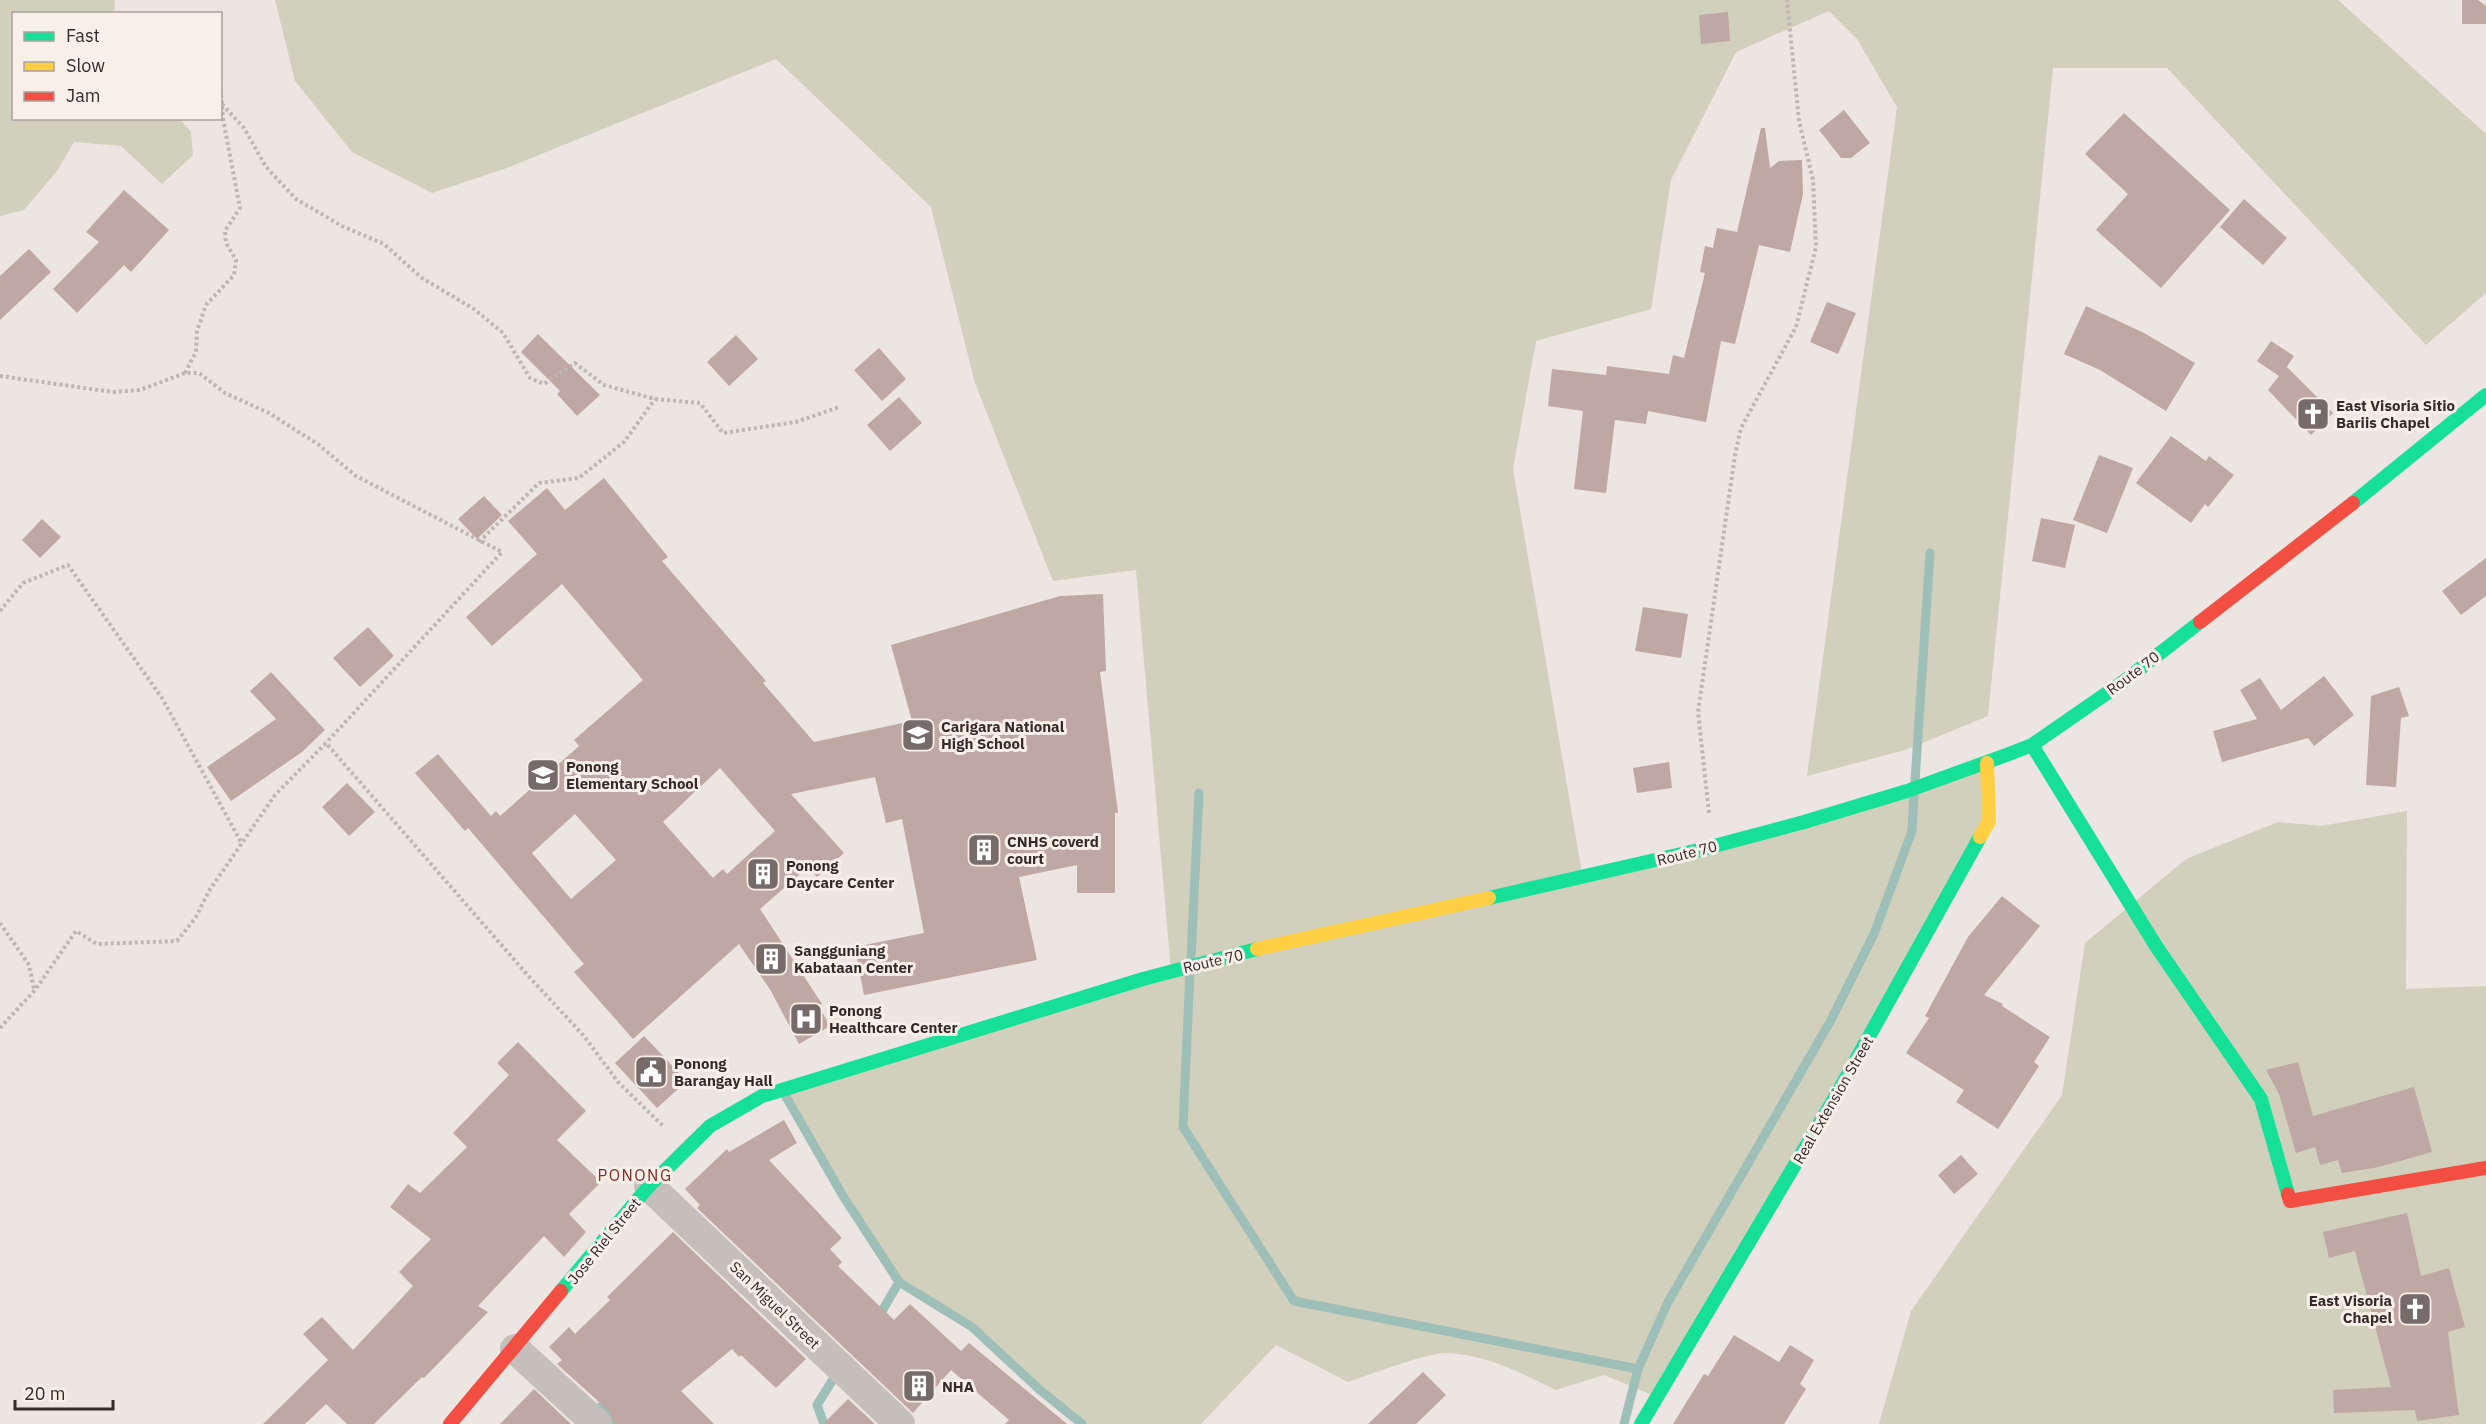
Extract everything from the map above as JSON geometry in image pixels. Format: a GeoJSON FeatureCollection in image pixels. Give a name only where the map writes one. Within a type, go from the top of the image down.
{"type":"FeatureCollection","features":[{"type":"Feature","properties":{"kind":"main road","name":"Route 70"},"geometry":{"type":"LineString","coordinates":[[783,1090],[1171,971],[1427,911],[1583,879],[1834,815],[1981,765],[2032,745],[2123,682],[2367,492],[2486,395]]}},
{"type":"Feature","properties":{"kind":"main road"},"geometry":{"type":"LineString","coordinates":[[2032,745],[2156,946],[2261,1099],[2290,1201],[2486,1168]]}},
{"type":"Feature","properties":{"kind":"main road","name":"Real Extension Street"},"geometry":{"type":"LineString","coordinates":[[1641,1424],[1837,1094],[1989,821],[1981,765]]}},
{"type":"Feature","properties":{"kind":"main road","name":"Jose Riel Street"},"geometry":{"type":"LineString","coordinates":[[450,1424],[650,1186],[685,1150],[710,1126],[762,1096],[783,1090]]}},
{"type":"Feature","properties":{"kind":"street","name":"San Miguel Street"},"geometry":{"type":"LineString","coordinates":[[650,1186],[900,1424]]}},
{"type":"Feature","properties":{"kind":"street"},"geometry":{"type":"LineString","coordinates":[[515,1349],[597,1424]]}},
{"type":"Feature","properties":{"kind":"path"},"geometry":{"type":"LineString","coordinates":[[1715,846],[1706,796],[1698,711],[1735,455],[1741,428],[1796,327],[1816,247],[1813,180],[1798,121],[1796,75],[1786,0]]}},
{"type":"Feature","properties":{"kind":"path"},"geometry":{"type":"LineString","coordinates":[[185,373],[195,352],[197,331],[206,305],[234,275],[236,260],[226,243],[225,231],[240,208],[222,104]]}},
{"type":"Feature","properties":{"kind":"path"},"geometry":{"type":"LineString","coordinates":[[222,104],[244,128],[266,167],[296,199],[342,226],[384,244],[422,278],[474,309],[503,333],[530,378],[544,384],[575,363],[604,385],[655,399],[700,403],[723,433],[796,422],[839,407]]}},
{"type":"Feature","properties":{"kind":"path"},"geometry":{"type":"LineString","coordinates":[[0,376],[113,392],[140,390],[185,373],[199,374],[225,393],[269,414],[319,446],[356,476],[422,508],[479,542],[502,552],[275,795],[209,891],[196,917],[177,940],[97,944],[76,931],[35,990],[0,1028]]}},
{"type":"Feature","properties":{"kind":"path"},"geometry":{"type":"LineString","coordinates":[[479,542],[539,483],[579,478],[624,442],[655,399]]}},
{"type":"Feature","properties":{"kind":"path"},"geometry":{"type":"LineString","coordinates":[[0,612],[23,583],[68,565],[162,698],[242,842]]}},
{"type":"Feature","properties":{"kind":"path"},"geometry":{"type":"LineString","coordinates":[[326,743],[531,979],[584,1036],[618,1082],[685,1150]]}},
{"type":"Feature","properties":{"kind":"path"},"geometry":{"type":"LineString","coordinates":[[0,923],[29,965],[35,990]]}},
{"type":"Feature","properties":{"kind":"green space"},"geometry":{"type":"Polygon","coordinates":[[[0,0],[115,0],[114,12],[12,12],[12,120],[181,120],[191,132],[193,155],[162,184],[121,146],[74,142],[57,171],[24,210],[0,216],[0,0]]]}},
{"type":"Feature","properties":{"kind":"green space"},"geometry":{"type":"Polygon","coordinates":[[[275,0],[2338,0],[2486,134],[2486,293],[2426,345],[2167,68],[2053,68],[1988,716],[1905,750],[1807,776],[1897,107],[1857,39],[1829,11],[1736,52],[1671,180],[1651,309],[1536,341],[1513,469],[1583,879],[1987,763],[1989,821],[1657,1397],[1604,1375],[1556,1390],[1517,1371],[1489,1361],[1446,1353],[1412,1360],[1348,1382],[1276,1345],[1201,1424],[1082,1424],[1040,1390],[972,1327],[899,1282],[843,1196],[783,1090],[1171,971],[1136,570],[1053,581],[975,383],[931,207],[776,59],[504,169],[432,193],[352,152],[295,81],[275,0]]]}},
{"type":"Feature","properties":{"kind":"green space"},"geometry":{"type":"Polygon","coordinates":[[[2407,811],[2406,989],[2486,986],[2486,1424],[1879,1424],[1911,1311],[2062,1095],[2085,943],[2186,859],[2278,822],[2321,826],[2407,811]]]}},
{"type":"Feature","properties":{"kind":"building"},"geometry":{"type":"Polygon","coordinates":[[[2462,0],[2478,0],[2486,6],[2486,24],[2462,24],[2462,0]]]}},
{"type":"Feature","properties":{"kind":"building"},"geometry":{"type":"Polygon","coordinates":[[[1728,12],[1730,41],[1701,44],[1699,15],[1728,12]]]}},
{"type":"Feature","properties":{"kind":"building"},"geometry":{"type":"Polygon","coordinates":[[[1844,110],[1870,143],[1851,158],[1841,158],[1819,130],[1844,110]]]}},
{"type":"Feature","properties":{"kind":"building"},"geometry":{"type":"Polygon","coordinates":[[[2124,113],[2230,210],[2161,288],[2096,230],[2128,194],[2085,154],[2124,113]]]}},
{"type":"Feature","properties":{"kind":"building"},"geometry":{"type":"Polygon","coordinates":[[[1761,128],[1765,128],[1770,168],[1779,161],[1802,160],[1803,194],[1790,252],[1759,245],[1735,344],[1721,341],[1706,422],[1648,411],[1646,424],[1615,420],[1606,493],[1574,489],[1583,411],[1548,406],[1552,369],[1606,375],[1607,366],[1669,374],[1673,355],[1684,358],[1705,273],[1700,272],[1705,246],[1713,248],[1717,228],[1737,232],[1761,128]]]}},
{"type":"Feature","properties":{"kind":"building"},"geometry":{"type":"Polygon","coordinates":[[[124,190],[169,230],[131,272],[124,265],[77,313],[53,289],[99,242],[86,232],[124,190]]]}},
{"type":"Feature","properties":{"kind":"building"},"geometry":{"type":"Polygon","coordinates":[[[2244,199],[2287,238],[2263,265],[2220,227],[2244,199]]]}},
{"type":"Feature","properties":{"kind":"building"},"geometry":{"type":"Polygon","coordinates":[[[29,249],[51,272],[0,320],[0,276],[29,249]]]}},
{"type":"Feature","properties":{"kind":"building"},"geometry":{"type":"Polygon","coordinates":[[[1827,302],[1856,313],[1838,354],[1810,342],[1827,302]]]}},
{"type":"Feature","properties":{"kind":"building"},"geometry":{"type":"Polygon","coordinates":[[[2086,306],[2144,333],[2195,363],[2166,411],[2100,370],[2064,354],[2086,306]]]}},
{"type":"Feature","properties":{"kind":"building"},"geometry":{"type":"Polygon","coordinates":[[[538,334],[600,395],[577,416],[557,394],[560,391],[521,352],[538,334]]]}},
{"type":"Feature","properties":{"kind":"building"},"geometry":{"type":"Polygon","coordinates":[[[736,335],[758,359],[729,386],[707,362],[736,335]]]}},
{"type":"Feature","properties":{"kind":"building"},"geometry":{"type":"Polygon","coordinates":[[[2271,341],[2294,356],[2284,371],[2287,367],[2333,413],[2311,435],[2268,390],[2279,376],[2257,361],[2271,341]]]}},
{"type":"Feature","properties":{"kind":"building"},"geometry":{"type":"Polygon","coordinates":[[[879,348],[906,379],[882,401],[854,370],[879,348]]]}},
{"type":"Feature","properties":{"kind":"building"},"geometry":{"type":"Polygon","coordinates":[[[899,397],[922,423],[890,451],[867,425],[899,397]]]}},
{"type":"Feature","properties":{"kind":"building"},"geometry":{"type":"Polygon","coordinates":[[[2171,436],[2206,461],[2209,456],[2234,475],[2208,507],[2205,504],[2191,523],[2136,483],[2171,436]]]}},
{"type":"Feature","properties":{"kind":"building"},"geometry":{"type":"Polygon","coordinates":[[[2099,455],[2133,468],[2107,533],[2073,520],[2099,455]]]}},
{"type":"Feature","properties":{"kind":"building","name":"Carigara National High School"},"geometry":{"type":"Polygon","coordinates":[[[604,478],[668,557],[662,561],[766,681],[763,683],[814,742],[912,721],[891,645],[1060,596],[1103,594],[1106,671],[1100,672],[1118,813],[1115,813],[1115,893],[1077,893],[1077,865],[1019,877],[1037,960],[864,995],[855,947],[924,933],[902,819],[886,823],[875,777],[791,794],[844,853],[817,877],[808,867],[760,909],[822,1004],[818,1005],[830,1026],[799,1044],[771,991],[739,944],[633,1039],[574,972],[584,964],[468,828],[465,831],[415,773],[438,754],[491,816],[496,811],[500,816],[579,746],[574,740],[643,680],[562,584],[492,646],[466,617],[537,554],[508,521],[547,488],[565,510],[604,478]],[[720,768],[663,822],[713,878],[723,869],[727,874],[775,831],[720,768]],[[575,814],[532,853],[571,899],[616,860],[575,814]]]}},
{"type":"Feature","properties":{"kind":"building"},"geometry":{"type":"Polygon","coordinates":[[[484,496],[502,515],[477,539],[458,519],[484,496]]]}},
{"type":"Feature","properties":{"kind":"building"},"geometry":{"type":"Polygon","coordinates":[[[2041,518],[2075,525],[2065,568],[2032,561],[2041,518]]]}},
{"type":"Feature","properties":{"kind":"building"},"geometry":{"type":"Polygon","coordinates":[[[42,519],[61,537],[40,558],[22,540],[42,519]]]}},
{"type":"Feature","properties":{"kind":"building"},"geometry":{"type":"Polygon","coordinates":[[[2486,558],[2486,596],[2461,615],[2442,591],[2486,558]]]}},
{"type":"Feature","properties":{"kind":"building"},"geometry":{"type":"Polygon","coordinates":[[[1643,607],[1688,614],[1681,658],[1635,651],[1643,607]]]}},
{"type":"Feature","properties":{"kind":"building"},"geometry":{"type":"Polygon","coordinates":[[[368,627],[394,656],[360,687],[333,658],[368,627]]]}},
{"type":"Feature","properties":{"kind":"building"},"geometry":{"type":"Polygon","coordinates":[[[271,672],[325,730],[302,752],[231,801],[207,767],[276,719],[250,691],[271,672]]]}},
{"type":"Feature","properties":{"kind":"building"},"geometry":{"type":"Polygon","coordinates":[[[2324,676],[2354,715],[2314,746],[2308,738],[2222,762],[2213,731],[2257,719],[2240,690],[2260,678],[2281,710],[2324,676]]]}},
{"type":"Feature","properties":{"kind":"building"},"geometry":{"type":"Polygon","coordinates":[[[2399,687],[2409,716],[2401,718],[2396,787],[2366,785],[2371,696],[2399,687]]]}},
{"type":"Feature","properties":{"kind":"building"},"geometry":{"type":"Polygon","coordinates":[[[1669,762],[1672,788],[1637,793],[1633,768],[1669,762]]]}},
{"type":"Feature","properties":{"kind":"building"},"geometry":{"type":"Polygon","coordinates":[[[347,783],[375,812],[349,836],[322,807],[347,783]]]}},
{"type":"Feature","properties":{"kind":"building"},"geometry":{"type":"Polygon","coordinates":[[[2002,896],[2040,926],[1984,995],[2003,1004],[2002,1006],[2050,1037],[2034,1062],[2039,1066],[1998,1129],[1956,1102],[1964,1090],[1906,1053],[1929,1018],[1925,1016],[1968,937],[2002,896]]]}},
{"type":"Feature","properties":{"kind":"building","name":"Ponong Barangay Hall"},"geometry":{"type":"Polygon","coordinates":[[[644,1036],[687,1081],[657,1108],[615,1063],[644,1036]]]}},
{"type":"Feature","properties":{"kind":"building"},"geometry":{"type":"Polygon","coordinates":[[[518,1042],[586,1111],[557,1140],[601,1182],[569,1214],[586,1232],[564,1257],[544,1236],[478,1306],[488,1312],[424,1378],[422,1377],[374,1424],[347,1424],[326,1404],[305,1424],[263,1424],[328,1360],[303,1334],[322,1317],[353,1350],[413,1286],[399,1272],[431,1239],[390,1207],[408,1184],[420,1193],[467,1147],[453,1133],[509,1075],[497,1063],[518,1042]]]}},
{"type":"Feature","properties":{"kind":"building"},"geometry":{"type":"Polygon","coordinates":[[[2298,1062],[2313,1116],[2414,1087],[2432,1152],[2379,1167],[2342,1173],[2338,1160],[2320,1165],[2315,1147],[2296,1153],[2279,1094],[2266,1070],[2298,1062]]]}},
{"type":"Feature","properties":{"kind":"building"},"geometry":{"type":"Polygon","coordinates":[[[784,1120],[797,1143],[769,1160],[842,1238],[830,1249],[842,1262],[838,1266],[894,1320],[910,1304],[961,1351],[969,1343],[1067,1424],[1005,1424],[1009,1420],[951,1370],[913,1413],[697,1208],[700,1205],[685,1189],[727,1149],[729,1152],[784,1120]]]}},
{"type":"Feature","properties":{"kind":"building"},"geometry":{"type":"Polygon","coordinates":[[[1961,1155],[1978,1174],[1954,1194],[1938,1175],[1961,1155]]]}},
{"type":"Feature","properties":{"kind":"building"},"geometry":{"type":"Polygon","coordinates":[[[2407,1213],[2421,1276],[2449,1268],[2465,1327],[2448,1332],[2459,1415],[2417,1421],[2415,1410],[2334,1413],[2333,1390],[2391,1387],[2355,1251],[2329,1258],[2323,1232],[2407,1213]]]}},
{"type":"Feature","properties":{"kind":"building"},"geometry":{"type":"Polygon","coordinates":[[[673,1232],[806,1359],[776,1388],[732,1349],[681,1391],[714,1424],[614,1424],[609,1411],[557,1364],[562,1360],[549,1347],[569,1327],[575,1334],[610,1300],[607,1297],[673,1232]]]}},
{"type":"Feature","properties":{"kind":"building"},"geometry":{"type":"Polygon","coordinates":[[[1734,1335],[1779,1362],[1790,1345],[1814,1360],[1800,1384],[1806,1389],[1784,1424],[1673,1424],[1704,1374],[1708,1376],[1734,1335]]]}},
{"type":"Feature","properties":{"kind":"building"},"geometry":{"type":"Polygon","coordinates":[[[1423,1372],[1446,1395],[1416,1424],[1368,1424],[1423,1372]]]}},
{"type":"Feature","properties":{"kind":"building"},"geometry":{"type":"Polygon","coordinates":[[[534,1389],[571,1424],[500,1424],[534,1389]]]}},
{"type":"Feature","properties":{"kind":"building"},"geometry":{"type":"Polygon","coordinates":[[[848,1399],[875,1424],[823,1424],[848,1399]]]}},
{"type":"Feature","properties":{"kind":"waterway"},"geometry":{"type":"LineString","coordinates":[[1915,781],[1930,553]]}},
{"type":"Feature","properties":{"kind":"waterway"},"geometry":{"type":"LineString","coordinates":[[1191,958],[1199,793]]}},
{"type":"Feature","properties":{"kind":"waterway"},"geometry":{"type":"LineString","coordinates":[[1624,1424],[1638,1369],[1668,1302],[1831,1020],[1874,934],[1912,831],[1914,795]]}},
{"type":"Feature","properties":{"kind":"waterway"},"geometry":{"type":"LineString","coordinates":[[1190,972],[1183,1127],[1294,1301],[1638,1369]]}},
{"type":"Feature","properties":{"kind":"waterway"},"geometry":{"type":"LineString","coordinates":[[785,1095],[843,1196],[899,1282],[972,1327],[1040,1390],[1082,1424]]}},
{"type":"Feature","properties":{"kind":"waterway"},"geometry":{"type":"LineString","coordinates":[[878,1318],[899,1282]]}},
{"type":"Feature","properties":{"kind":"waterway"},"geometry":{"type":"LineString","coordinates":[[824,1424],[817,1405],[832,1381]]}},
{"type":"Feature","properties":{"kind":"waterway"},"geometry":{"type":"LineString","coordinates":[[600,1407],[619,1424]]}},
{"type":"Feature","properties":{"kind":"traffic: fast"},"geometry":{"type":"LineString","coordinates":[[2353,503],[2486,395]]}},
{"type":"Feature","properties":{"kind":"traffic: fast"},"geometry":{"type":"LineString","coordinates":[[1489,898],[1699,850],[1804,822],[1907,791],[2009,754],[2032,745],[2123,682],[2200,622]]}},
{"type":"Feature","properties":{"kind":"traffic: fast"},"geometry":{"type":"LineString","coordinates":[[2032,745],[2156,946],[2261,1099],[2288,1194]]}},
{"type":"Feature","properties":{"kind":"traffic: fast"},"geometry":{"type":"LineString","coordinates":[[1641,1424],[1837,1094],[1980,837]]}},
{"type":"Feature","properties":{"kind":"traffic: fast"},"geometry":{"type":"LineString","coordinates":[[561,1291],[649,1186],[710,1126],[762,1096],[1143,979],[1257,949]]}},
{"type":"Feature","properties":{"kind":"traffic: slow"},"geometry":{"type":"LineString","coordinates":[[1980,837],[1989,821],[1987,763]]}},
{"type":"Feature","properties":{"kind":"traffic: slow"},"geometry":{"type":"LineString","coordinates":[[1257,949],[1489,898]]}},
{"type":"Feature","properties":{"kind":"traffic: jam"},"geometry":{"type":"LineString","coordinates":[[2200,622],[2353,503]]}},
{"type":"Feature","properties":{"kind":"traffic: jam"},"geometry":{"type":"LineString","coordinates":[[2288,1194],[2290,1201],[2486,1168]]}},
{"type":"Feature","properties":{"kind":"traffic: jam"},"geometry":{"type":"LineString","coordinates":[[450,1424],[561,1291]]}},
{"type":"Feature","properties":{"kind":"place","name":"East Visoria Sitio Bariis Chapel"},"geometry":{"type":"Point","coordinates":[2313,414]}},
{"type":"Feature","properties":{"kind":"place","name":"Carigara National High School"},"geometry":{"type":"Point","coordinates":[918,735]}},
{"type":"Feature","properties":{"kind":"place","name":"Ponong Elementary School"},"geometry":{"type":"Point","coordinates":[543,775]}},
{"type":"Feature","properties":{"kind":"place","name":"CNHS coverd court"},"geometry":{"type":"Point","coordinates":[984,850]}},
{"type":"Feature","properties":{"kind":"place","name":"Ponong Daycare Center"},"geometry":{"type":"Point","coordinates":[763,874]}},
{"type":"Feature","properties":{"kind":"place","name":"Sangguniang Kabataan Center"},"geometry":{"type":"Point","coordinates":[771,959]}},
{"type":"Feature","properties":{"kind":"place","name":"Ponong Healthcare Center"},"geometry":{"type":"Point","coordinates":[806,1019]}},
{"type":"Feature","properties":{"kind":"place","name":"Ponong Barangay Hall"},"geometry":{"type":"Point","coordinates":[651,1072]}},
{"type":"Feature","properties":{"kind":"place","name":"East Visoria Chapel"},"geometry":{"type":"Point","coordinates":[2415,1309]}},
{"type":"Feature","properties":{"kind":"place","name":"NHA"},"geometry":{"type":"Point","coordinates":[919,1386]}},
{"type":"Feature","properties":{"kind":"district","name":"PONONG"},"geometry":{"type":"Point","coordinates":[635,1175]}}]}
